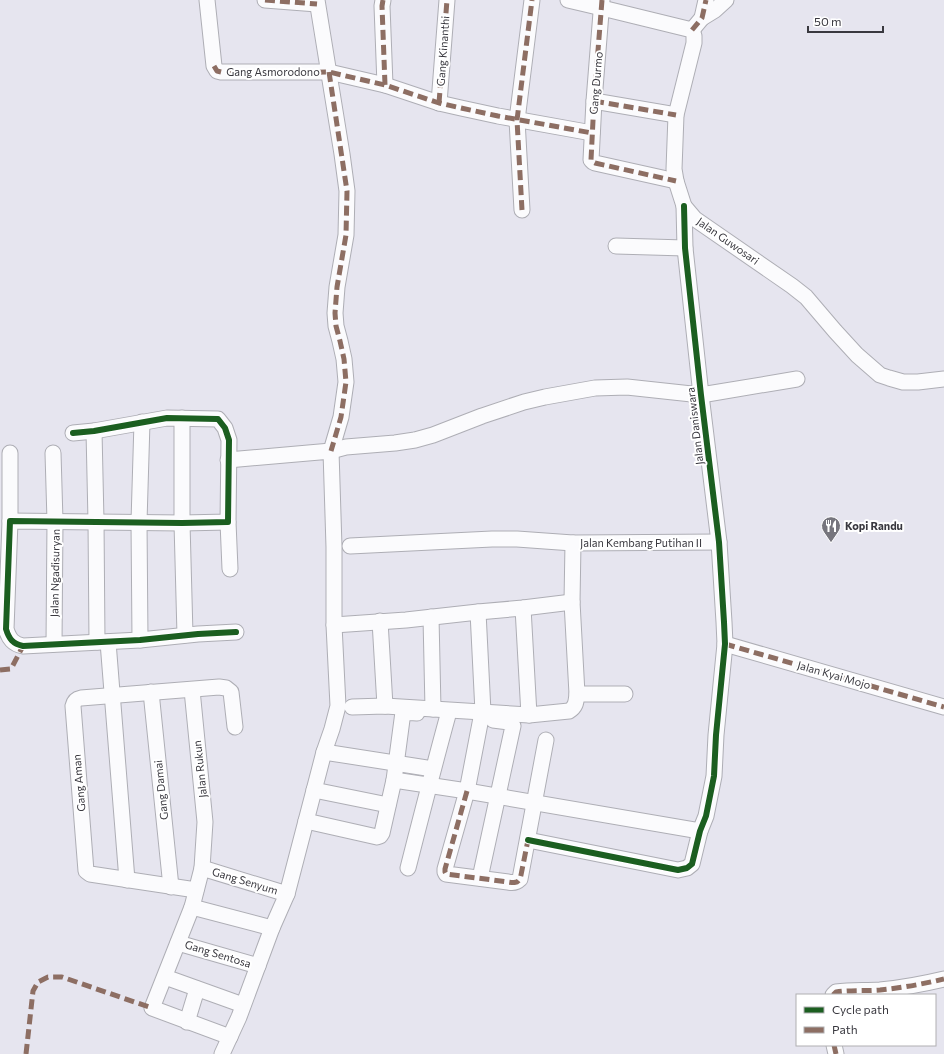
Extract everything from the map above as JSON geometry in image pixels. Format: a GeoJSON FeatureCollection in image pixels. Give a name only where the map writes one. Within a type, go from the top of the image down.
{"type":"FeatureCollection","features":[{"type":"Feature","properties":{"kind":"street","name":"Gang Asmorodono"},"geometry":{"type":"LineString","coordinates":[[207,0],[214,66],[217,71],[225,73],[329,72]]}},
{"type":"Feature","properties":{"kind":"street"},"geometry":{"type":"LineString","coordinates":[[222,1054],[287,894],[324,752],[338,706],[334,625],[334,547],[331,451],[341,417],[346,382],[344,359],[336,326],[335,313],[337,287],[346,236],[347,191],[317,2],[265,0]]}},
{"type":"Feature","properties":{"kind":"street"},"geometry":{"type":"LineString","coordinates":[[383,0],[385,86]]}},
{"type":"Feature","properties":{"kind":"street","name":"Gang Kinanthi"},"geometry":{"type":"LineString","coordinates":[[439,103],[447,0]]}},
{"type":"Feature","properties":{"kind":"street"},"geometry":{"type":"LineString","coordinates":[[522,210],[516,120],[532,0]]}},
{"type":"Feature","properties":{"kind":"street"},"geometry":{"type":"LineString","coordinates":[[568,0],[602,4],[692,30],[702,18],[715,10],[726,0]]}},
{"type":"Feature","properties":{"kind":"street"},"geometry":{"type":"LineString","coordinates":[[702,18],[706,0]]}},
{"type":"Feature","properties":{"kind":"street","name":"Gang Durmo"},"geometry":{"type":"LineString","coordinates":[[602,4],[591,160],[595,164],[676,181]]}},
{"type":"Feature","properties":{"kind":"street","name":"Jalan Guwosari"},"geometry":{"type":"LineString","coordinates":[[692,30],[694,43],[676,115],[674,169],[676,181],[684,206],[695,219],[806,297],[857,355],[880,374],[903,382],[918,382],[944,378]]}},
{"type":"Feature","properties":{"kind":"street"},"geometry":{"type":"LineString","coordinates":[[329,72],[385,86],[439,103],[516,120],[592,134]]}},
{"type":"Feature","properties":{"kind":"street"},"geometry":{"type":"LineString","coordinates":[[594,101],[676,115]]}},
{"type":"Feature","properties":{"kind":"street","name":"Jalan Daniswara"},"geometry":{"type":"LineString","coordinates":[[528,840],[678,870],[687,868],[692,864],[700,831],[706,816],[714,776],[716,735],[725,644],[719,542],[701,395],[686,248],[684,206]]}},
{"type":"Feature","properties":{"kind":"street"},"geometry":{"type":"LineString","coordinates":[[616,246],[686,248]]}},
{"type":"Feature","properties":{"kind":"street"},"geometry":{"type":"LineString","coordinates":[[228,460],[331,451],[346,447],[415,440],[433,435],[524,402],[595,388],[627,387],[701,395],[797,379]]}},
{"type":"Feature","properties":{"kind":"street"},"geometry":{"type":"LineString","coordinates":[[73,433],[94,431],[167,418],[218,419],[225,428],[228,440],[228,522],[230,569]]}},
{"type":"Feature","properties":{"kind":"street"},"geometry":{"type":"LineString","coordinates":[[182,418],[182,523],[185,635]]}},
{"type":"Feature","properties":{"kind":"street"},"geometry":{"type":"LineString","coordinates":[[140,640],[139,522],[142,422]]}},
{"type":"Feature","properties":{"kind":"street"},"geometry":{"type":"LineString","coordinates":[[94,431],[96,521],[102,642],[111,696],[127,880],[196,890]]}},
{"type":"Feature","properties":{"kind":"street"},"geometry":{"type":"LineString","coordinates":[[10,453],[10,521],[6,629],[12,641],[23,646],[140,640],[185,635],[236,632]]}},
{"type":"Feature","properties":{"kind":"street","name":"Jalan Ngadisuryan"},"geometry":{"type":"LineString","coordinates":[[53,453],[55,521],[54,644]]}},
{"type":"Feature","properties":{"kind":"street"},"geometry":{"type":"LineString","coordinates":[[10,521],[182,523],[228,522]]}},
{"type":"Feature","properties":{"kind":"street"},"geometry":{"type":"LineString","coordinates":[[350,546],[498,539],[573,543]]}},
{"type":"Feature","properties":{"kind":"street","name":"Jalan Kembang Putihan II"},"geometry":{"type":"LineString","coordinates":[[577,694],[572,602],[573,543],[719,542]]}},
{"type":"Feature","properties":{"kind":"street"},"geometry":{"type":"LineString","coordinates":[[334,625],[406,620],[572,602]]}},
{"type":"Feature","properties":{"kind":"street"},"geometry":{"type":"LineString","coordinates":[[523,608],[528,714]]}},
{"type":"Feature","properties":{"kind":"street"},"geometry":{"type":"LineString","coordinates":[[478,612],[482,715],[467,791],[445,872],[446,874],[486,880],[514,883],[518,882],[521,875],[528,840],[546,740]]}},
{"type":"Feature","properties":{"kind":"street"},"geometry":{"type":"LineString","coordinates":[[431,617],[433,709]]}},
{"type":"Feature","properties":{"kind":"street"},"geometry":{"type":"LineString","coordinates":[[380,621],[385,706]]}},
{"type":"Feature","properties":{"kind":"street","name":"Jalan Kyai Mojo"},"geometry":{"type":"LineString","coordinates":[[725,644],[944,707]]}},
{"type":"Feature","properties":{"kind":"street"},"geometry":{"type":"LineString","coordinates":[[111,696],[219,687],[226,688],[231,692],[235,727]]}},
{"type":"Feature","properties":{"kind":"street","name":"Jalan Rukun"},"geometry":{"type":"LineString","coordinates":[[187,1022],[152,1008],[192,907],[202,868],[205,822],[192,690]]}},
{"type":"Feature","properties":{"kind":"street","name":"Gang Damai"},"geometry":{"type":"LineString","coordinates":[[151,692],[171,887]]}},
{"type":"Feature","properties":{"kind":"street"},"geometry":{"type":"LineString","coordinates":[[306,821],[377,837],[380,836],[382,833],[394,780],[403,712],[448,715],[482,715],[569,711],[574,708],[577,694],[625,694]]}},
{"type":"Feature","properties":{"kind":"street","name":"Gang Aman"},"geometry":{"type":"LineString","coordinates":[[111,696],[76,699],[73,706],[86,871],[90,874],[127,880]]}},
{"type":"Feature","properties":{"kind":"street"},"geometry":{"type":"LineString","coordinates":[[352,708],[385,706],[433,709],[482,715],[509,722],[513,726],[480,878]]}},
{"type":"Feature","properties":{"kind":"street"},"geometry":{"type":"LineString","coordinates":[[408,868],[448,715]]}},
{"type":"Feature","properties":{"kind":"street"},"geometry":{"type":"LineString","coordinates":[[324,752],[433,769]]}},
{"type":"Feature","properties":{"kind":"street"},"geometry":{"type":"LineString","coordinates":[[394,780],[700,831]]}},
{"type":"Feature","properties":{"kind":"street"},"geometry":{"type":"LineString","coordinates":[[314,790],[388,805]]}},
{"type":"Feature","properties":{"kind":"street","name":"Gang Senyum"},"geometry":{"type":"LineString","coordinates":[[202,868],[287,894]]}},
{"type":"Feature","properties":{"kind":"street"},"geometry":{"type":"LineString","coordinates":[[192,907],[272,928]]}},
{"type":"Feature","properties":{"kind":"street","name":"Gang Sentosa"},"geometry":{"type":"LineString","coordinates":[[178,943],[258,966]]}},
{"type":"Feature","properties":{"kind":"street"},"geometry":{"type":"LineString","coordinates":[[164,977],[243,1005]]}},
{"type":"Feature","properties":{"kind":"street"},"geometry":{"type":"LineString","coordinates":[[834,994],[836,992],[853,990],[879,990],[922,984],[944,979]]}},
{"type":"Feature","properties":{"kind":"street"},"geometry":{"type":"LineString","coordinates":[[198,989],[187,1022],[230,1037]]}},
{"type":"Feature","properties":{"kind":"marked path"},"geometry":{"type":"LineString","coordinates":[[265,0],[317,4]]}},
{"type":"Feature","properties":{"kind":"marked path"},"geometry":{"type":"LineString","coordinates":[[383,0],[385,85]]}},
{"type":"Feature","properties":{"kind":"marked path"},"geometry":{"type":"LineString","coordinates":[[439,103],[447,0]]}},
{"type":"Feature","properties":{"kind":"marked path"},"geometry":{"type":"LineString","coordinates":[[522,210],[517,120],[532,0]]}},
{"type":"Feature","properties":{"kind":"marked path"},"geometry":{"type":"LineString","coordinates":[[602,0],[591,160],[595,163],[676,181]]}},
{"type":"Feature","properties":{"kind":"marked path"},"geometry":{"type":"LineString","coordinates":[[692,30],[702,18],[706,0]]}},
{"type":"Feature","properties":{"kind":"marked path"},"geometry":{"type":"LineString","coordinates":[[214,66],[217,71],[225,73],[329,72],[385,85],[439,103],[498,116],[592,133]]}},
{"type":"Feature","properties":{"kind":"marked path"},"geometry":{"type":"LineString","coordinates":[[329,72],[347,191],[346,235],[337,287],[335,313],[336,326],[344,359],[346,382],[341,417],[331,451]]}},
{"type":"Feature","properties":{"kind":"marked path"},"geometry":{"type":"LineString","coordinates":[[594,101],[676,115]]}},
{"type":"Feature","properties":{"kind":"marked path"},"geometry":{"type":"LineString","coordinates":[[725,644],[944,707]]}},
{"type":"Feature","properties":{"kind":"marked path"},"geometry":{"type":"LineString","coordinates":[[0,670],[11,669],[23,646]]}},
{"type":"Feature","properties":{"kind":"marked path"},"geometry":{"type":"LineString","coordinates":[[467,791],[445,869],[446,874],[515,883],[519,880],[521,875],[528,840]]}},
{"type":"Feature","properties":{"kind":"marked path"},"geometry":{"type":"LineString","coordinates":[[26,1054],[33,991],[38,982],[48,977],[62,977],[152,1008]]}},
{"type":"Feature","properties":{"kind":"marked path"},"geometry":{"type":"LineString","coordinates":[[834,994],[836,992],[880,990],[912,986],[944,979]]}},
{"type":"Feature","properties":{"kind":"marked path"},"geometry":{"type":"LineString","coordinates":[[834,1046],[836,1054]]}},
{"type":"Feature","properties":{"kind":"cycle path"},"geometry":{"type":"LineString","coordinates":[[528,840],[678,870],[687,868],[692,864],[700,831],[706,816],[714,776],[716,735],[725,644],[719,542],[685,248],[684,206]]}},
{"type":"Feature","properties":{"kind":"cycle path"},"geometry":{"type":"LineString","coordinates":[[73,433],[94,431],[167,418],[218,419],[225,428],[229,440],[228,522],[182,523],[10,521],[6,629],[12,640],[23,646],[140,640],[236,632]]}},
{"type":"Feature","properties":{"kind":"place","name":"Kopi Randu"},"geometry":{"type":"Point","coordinates":[831,543]}}]}
